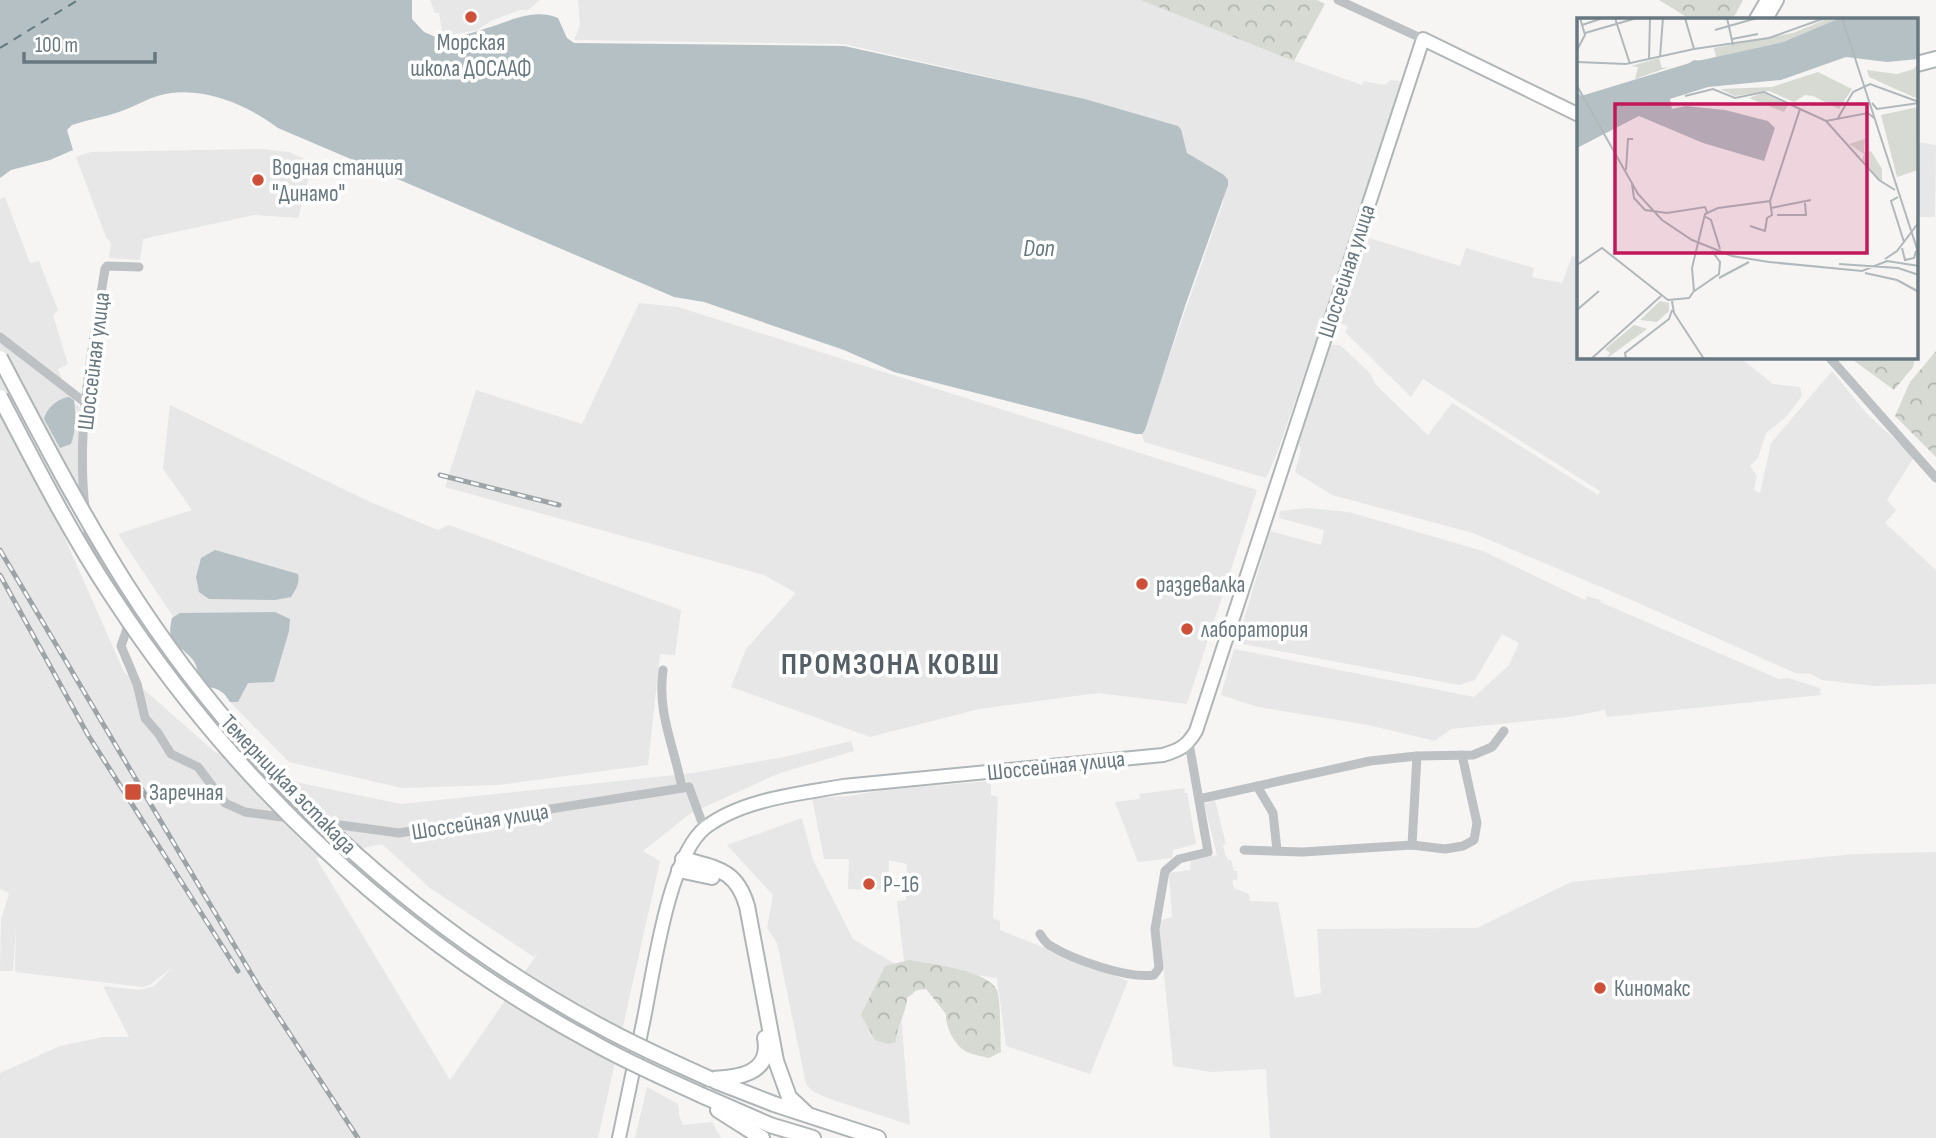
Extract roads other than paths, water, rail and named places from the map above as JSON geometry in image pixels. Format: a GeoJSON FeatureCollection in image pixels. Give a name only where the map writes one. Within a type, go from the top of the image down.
{"type":"FeatureCollection","features":[{"type":"Feature","properties":{"kind":"main road"},"geometry":{"type":"LineString","coordinates":[[1757,18],[1766,0]]}},
{"type":"Feature","properties":{"kind":"main road"},"geometry":{"type":"LineString","coordinates":[[1767,18],[1777,0]]}},
{"type":"Feature","properties":{"kind":"main road"},"geometry":{"type":"LineString","coordinates":[[1423,39],[1577,114]]}},
{"type":"Feature","properties":{"kind":"main road","name":"Шоссейная улица"},"geometry":{"type":"LineString","coordinates":[[619,1138],[665,918],[681,864],[704,828],[746,808],[843,786],[1163,755],[1180,751],[1189,743],[1196,731],[1423,39]]}},
{"type":"Feature","properties":{"kind":"main road"},"geometry":{"type":"LineString","coordinates":[[1918,64],[1936,59]]}},
{"type":"Feature","properties":{"kind":"main road"},"geometry":{"type":"LineString","coordinates":[[1918,73],[1936,69]]}},
{"type":"Feature","properties":{"kind":"main road","name":"Темерницкая эстакада"},"geometry":{"type":"LineString","coordinates":[[0,358],[98,538],[127,585],[200,688],[234,731],[283,784],[373,871],[494,962],[599,1026],[710,1079],[878,1138]]}},
{"type":"Feature","properties":{"kind":"main road","name":"Темерницкая эстакада"},"geometry":{"type":"LineString","coordinates":[[0,397],[82,547],[117,604],[198,715],[260,787],[362,885],[484,977],[590,1042],[703,1096]]}},
{"type":"Feature","properties":{"kind":"main road"},"geometry":{"type":"LineString","coordinates":[[681,864],[725,881],[735,893],[741,910],[766,1045],[765,1056],[760,1065],[748,1073],[734,1078],[710,1079]]}},
{"type":"Feature","properties":{"kind":"main road"},"geometry":{"type":"LineString","coordinates":[[681,864],[728,874],[741,887],[747,906],[776,1061],[789,1097],[806,1114]]}},
{"type":"Feature","properties":{"kind":"main road"},"geometry":{"type":"LineString","coordinates":[[703,1096],[708,1104],[762,1138]]}},
{"type":"Feature","properties":{"kind":"main road"},"geometry":{"type":"LineString","coordinates":[[703,1096],[770,1125],[813,1138]]}},
{"type":"Feature","properties":{"kind":"street"},"geometry":{"type":"LineString","coordinates":[[1338,0],[1423,39]]}},
{"type":"Feature","properties":{"kind":"street","name":"Шоссейная улица"},"geometry":{"type":"LineString","coordinates":[[139,267],[107,266],[104,269],[83,401],[82,482],[90,543],[132,615],[121,646],[137,684],[143,714],[171,754],[198,767],[225,803],[245,812],[399,833],[685,788]]}},
{"type":"Feature","properties":{"kind":"street"},"geometry":{"type":"LineString","coordinates":[[0,337],[83,401]]}},
{"type":"Feature","properties":{"kind":"street"},"geometry":{"type":"LineString","coordinates":[[1831,359],[1936,478]]}},
{"type":"Feature","properties":{"kind":"street"},"geometry":{"type":"LineString","coordinates":[[663,670],[660,693],[663,712],[685,788],[704,828]]}},
{"type":"Feature","properties":{"kind":"street"},"geometry":{"type":"LineString","coordinates":[[1199,799],[1370,761],[1481,753],[1492,747],[1504,731]]}},
{"type":"Feature","properties":{"kind":"street"},"geometry":{"type":"LineString","coordinates":[[1040,934],[1049,946],[1106,969],[1142,976],[1154,975],[1159,968],[1156,917],[1165,871],[1180,859],[1208,852],[1189,743]]}},
{"type":"Feature","properties":{"kind":"street"},"geometry":{"type":"LineString","coordinates":[[1244,850],[1303,852],[1412,845],[1445,849],[1464,846],[1474,840],[1477,823],[1462,755]]}},
{"type":"Feature","properties":{"kind":"street"},"geometry":{"type":"LineString","coordinates":[[1412,845],[1417,756]]}},
{"type":"Feature","properties":{"kind":"street"},"geometry":{"type":"LineString","coordinates":[[1257,786],[1273,813],[1277,850]]}},
{"type":"Feature","properties":{"kind":"water","name":"Don"},"geometry":{"type":"Polygon","coordinates":[[[0,0],[412,0],[412,19],[424,32],[443,40],[540,14],[558,18],[567,38],[574,43],[844,46],[1085,99],[1178,126],[1187,153],[1224,175],[1228,185],[1145,430],[1142,434],[1136,434],[894,372],[844,350],[704,302],[674,297],[278,128],[241,106],[213,96],[185,92],[164,94],[119,112],[72,125],[67,130],[73,150],[50,160],[11,170],[0,178],[0,0]]]}},
{"type":"Feature","properties":{"kind":"water"},"geometry":{"type":"Polygon","coordinates":[[[69,397],[74,400],[74,433],[71,444],[60,448],[44,419],[54,404],[69,397]]]}},
{"type":"Feature","properties":{"kind":"water"},"geometry":{"type":"Polygon","coordinates":[[[215,550],[298,574],[296,589],[291,597],[275,600],[209,599],[199,592],[196,577],[201,558],[215,550]]]}},
{"type":"Feature","properties":{"kind":"water"},"geometry":{"type":"Polygon","coordinates":[[[275,612],[290,619],[274,682],[248,683],[238,702],[230,702],[219,690],[203,686],[195,662],[175,643],[170,634],[172,618],[180,613],[275,612]]]}},
{"type":"Feature","properties":{"kind":"railway"},"geometry":{"type":"LineString","coordinates":[[440,475],[559,505]]}},
{"type":"Feature","properties":{"kind":"railway"},"geometry":{"type":"LineString","coordinates":[[0,550],[259,987],[358,1138]]}},
{"type":"Feature","properties":{"kind":"railway"},"geometry":{"type":"LineString","coordinates":[[0,575],[88,735],[238,971]]}},
{"type":"Feature","properties":{"kind":"place","name":"Морская школа ДОСААФ"},"geometry":{"type":"Point","coordinates":[471,17]}},
{"type":"Feature","properties":{"kind":"place","name":"Водная станция \"Динамо\""},"geometry":{"type":"Point","coordinates":[258,180]}},
{"type":"Feature","properties":{"kind":"place","name":"раздевалка"},"geometry":{"type":"Point","coordinates":[1142,584]}},
{"type":"Feature","properties":{"kind":"place","name":"лаборатория"},"geometry":{"type":"Point","coordinates":[1187,629]}},
{"type":"Feature","properties":{"kind":"place","name":"Заречная"},"geometry":{"type":"Point","coordinates":[133,792]}},
{"type":"Feature","properties":{"kind":"place","name":"Р-16"},"geometry":{"type":"Point","coordinates":[869,884]}},
{"type":"Feature","properties":{"kind":"place","name":"Киномакс"},"geometry":{"type":"Point","coordinates":[1600,988]}},
{"type":"Feature","properties":{"kind":"district","name":"ПРОМЗОНА КОВШ"},"geometry":{"type":"Point","coordinates":[891,664]}}]}
